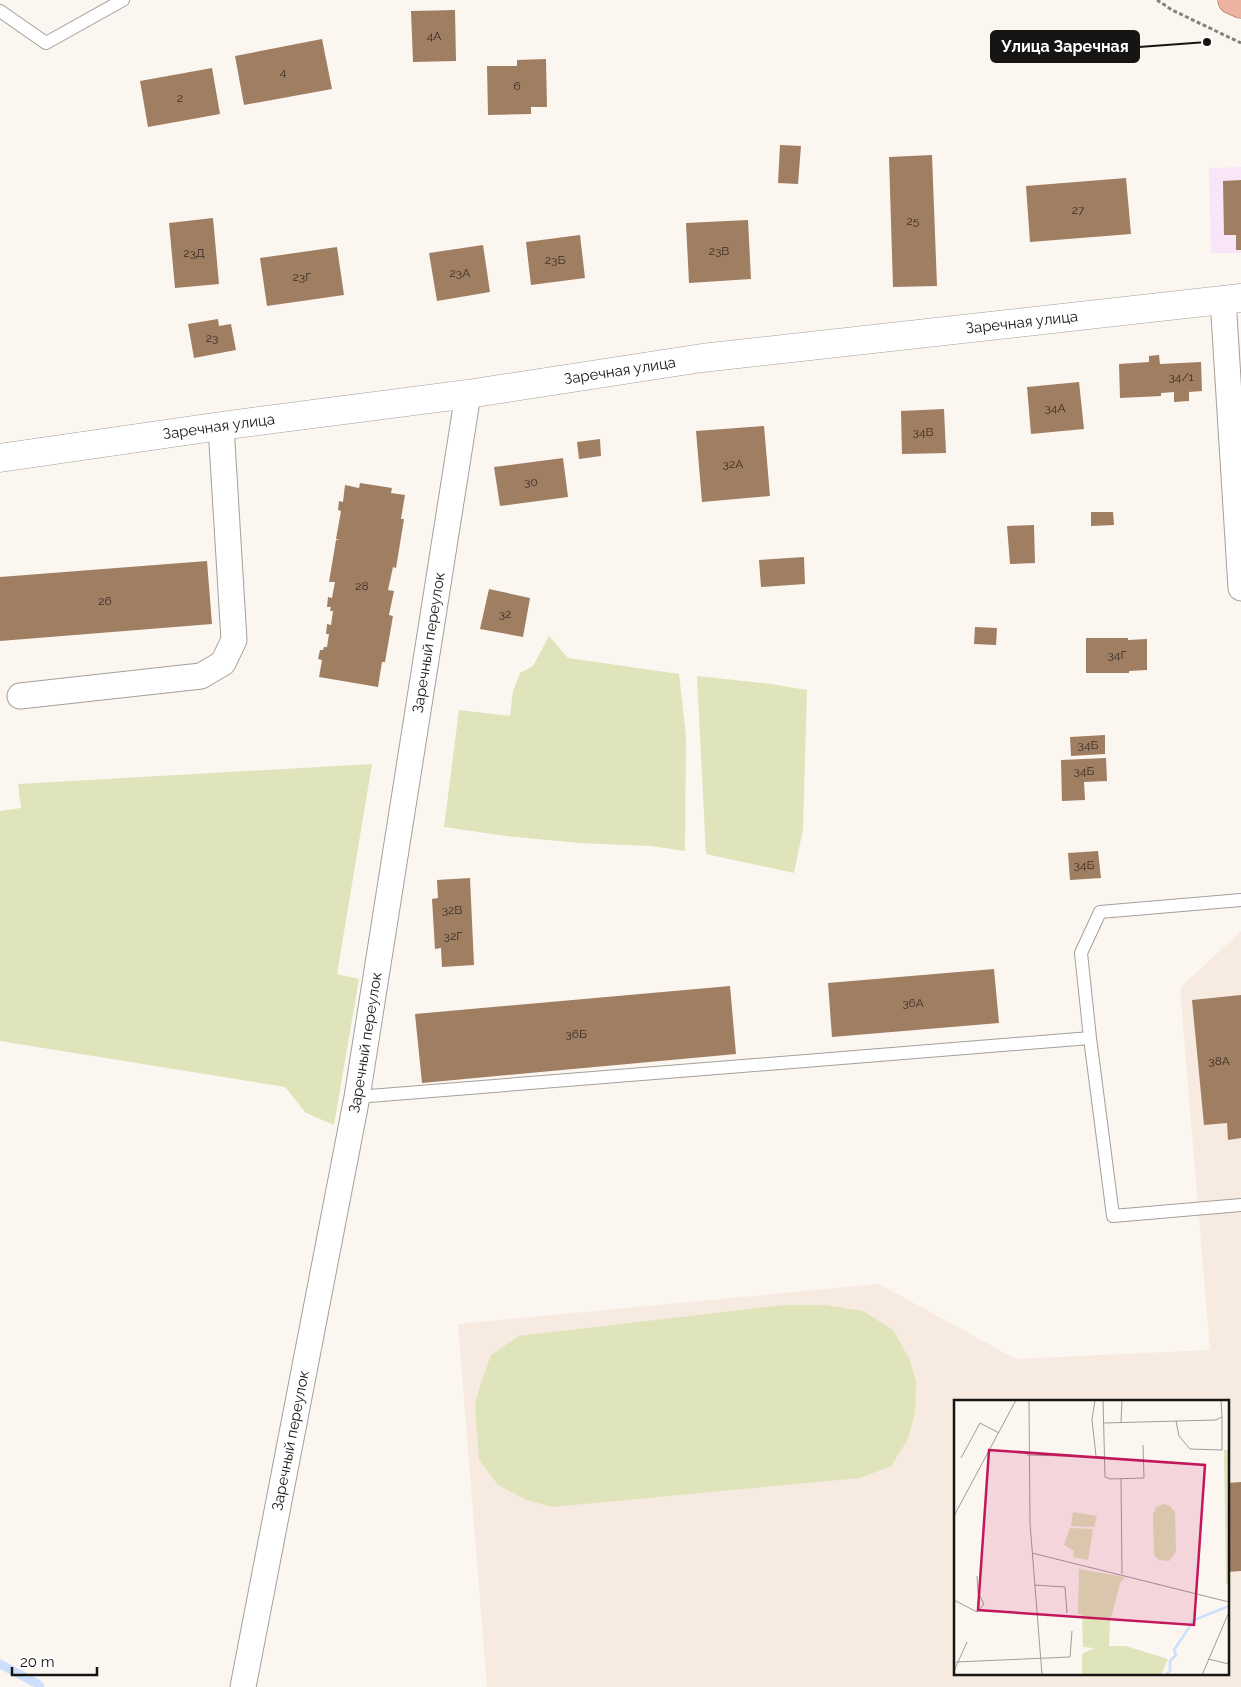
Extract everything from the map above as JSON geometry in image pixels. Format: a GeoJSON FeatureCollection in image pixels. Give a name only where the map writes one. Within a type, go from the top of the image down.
{"type":"FeatureCollection","features":[{"type":"Feature","properties":{"kind":"main road"},"geometry":{"type":"LineString","coordinates":[[1232,0],[1241,4]]}},
{"type":"Feature","properties":{"kind":"main road","name":"Заречная улица"},"geometry":{"type":"LineString","coordinates":[[0,458],[221,426],[468,394],[702,358],[1232,298]]}},
{"type":"Feature","properties":{"kind":"street"},"geometry":{"type":"LineString","coordinates":[[1232,298],[1241,588]]}},
{"type":"Feature","properties":{"kind":"street","name":"Заречный переулок"},"geometry":{"type":"LineString","coordinates":[[244,1687],[357,1097],[468,394]]}},
{"type":"Feature","properties":{"kind":"street"},"geometry":{"type":"LineString","coordinates":[[20,696],[201,676],[223,663],[234,640],[221,426]]}},
{"type":"Feature","properties":{"kind":"lane"},"geometry":{"type":"LineString","coordinates":[[0,11],[46,43],[123,0]]}},
{"type":"Feature","properties":{"kind":"lane"},"geometry":{"type":"LineString","coordinates":[[1241,900],[1100,912],[1081,953],[1113,1216],[1241,1205]]}},
{"type":"Feature","properties":{"kind":"lane"},"geometry":{"type":"LineString","coordinates":[[357,1097],[1090,1038]]}},
{"type":"Feature","properties":{"kind":"path"},"geometry":{"type":"LineString","coordinates":[[1157,0],[1172,10],[1241,43]]}},
{"type":"Feature","properties":{"kind":"shaded area"},"geometry":{"type":"Polygon","coordinates":[[[1241,167],[1241,253],[1211,253],[1209,168],[1241,167]]]}},
{"type":"Feature","properties":{"kind":"shaded area"},"geometry":{"type":"Polygon","coordinates":[[[1241,931],[1241,1687],[487,1687],[458,1324],[879,1284],[1016,1359],[1210,1350],[1180,988],[1241,931]]]}},
{"type":"Feature","properties":{"kind":"green space"},"geometry":{"type":"Polygon","coordinates":[[[549,636],[568,658],[679,674],[686,736],[685,851],[651,846],[579,843],[506,836],[444,827],[459,710],[510,716],[513,691],[520,673],[533,666],[549,636]]]}},
{"type":"Feature","properties":{"kind":"green space"},"geometry":{"type":"Polygon","coordinates":[[[697,676],[807,690],[803,829],[794,873],[706,854],[697,676]]]}},
{"type":"Feature","properties":{"kind":"green space"},"geometry":{"type":"Polygon","coordinates":[[[372,764],[337,974],[359,979],[334,1125],[306,1113],[285,1087],[0,1041],[0,811],[21,808],[18,784],[372,764]]]}},
{"type":"Feature","properties":{"kind":"green space"},"geometry":{"type":"Polygon","coordinates":[[[784,1305],[825,1305],[863,1311],[893,1330],[909,1358],[916,1381],[915,1412],[908,1439],[891,1466],[860,1478],[552,1507],[527,1500],[498,1485],[479,1460],[475,1403],[481,1383],[491,1355],[519,1336],[784,1305]]]}},
{"type":"Feature","properties":{"kind":"building"},"geometry":{"type":"Polygon","coordinates":[[[455,10],[456,61],[413,62],[411,11],[455,10]]]}},
{"type":"Feature","properties":{"kind":"building"},"geometry":{"type":"Polygon","coordinates":[[[322,39],[332,89],[244,105],[235,56],[322,39]]]}},
{"type":"Feature","properties":{"kind":"building"},"geometry":{"type":"Polygon","coordinates":[[[546,59],[547,107],[531,107],[531,114],[488,115],[487,66],[517,66],[517,60],[546,59]]]}},
{"type":"Feature","properties":{"kind":"building"},"geometry":{"type":"Polygon","coordinates":[[[212,68],[220,114],[148,127],[140,81],[212,68]]]}},
{"type":"Feature","properties":{"kind":"building"},"geometry":{"type":"Polygon","coordinates":[[[780,145],[801,146],[798,184],[778,183],[780,145]]]}},
{"type":"Feature","properties":{"kind":"building"},"geometry":{"type":"Polygon","coordinates":[[[932,155],[937,286],[893,287],[889,157],[932,155]]]}},
{"type":"Feature","properties":{"kind":"building"},"geometry":{"type":"Polygon","coordinates":[[[1126,178],[1131,234],[1030,242],[1026,186],[1126,178]]]}},
{"type":"Feature","properties":{"kind":"building"},"geometry":{"type":"Polygon","coordinates":[[[1241,180],[1241,250],[1236,250],[1236,235],[1224,235],[1223,181],[1241,180]]]}},
{"type":"Feature","properties":{"kind":"building"},"geometry":{"type":"Polygon","coordinates":[[[213,218],[219,284],[175,288],[169,223],[213,218]]]}},
{"type":"Feature","properties":{"kind":"building"},"geometry":{"type":"Polygon","coordinates":[[[748,220],[751,279],[689,283],[686,223],[748,220]]]}},
{"type":"Feature","properties":{"kind":"building"},"geometry":{"type":"Polygon","coordinates":[[[580,235],[585,278],[531,285],[526,242],[580,235]]]}},
{"type":"Feature","properties":{"kind":"building"},"geometry":{"type":"Polygon","coordinates":[[[483,245],[490,292],[437,301],[429,253],[483,245]]]}},
{"type":"Feature","properties":{"kind":"building"},"geometry":{"type":"Polygon","coordinates":[[[337,247],[344,295],[267,306],[260,258],[337,247]]]}},
{"type":"Feature","properties":{"kind":"building"},"geometry":{"type":"Polygon","coordinates":[[[218,319],[219,326],[231,324],[236,350],[194,358],[188,324],[218,319]]]}},
{"type":"Feature","properties":{"kind":"building"},"geometry":{"type":"Polygon","coordinates":[[[1159,355],[1160,364],[1201,362],[1202,391],[1189,392],[1189,401],[1174,402],[1174,392],[1161,393],[1161,396],[1120,398],[1119,364],[1149,362],[1149,356],[1159,355]]]}},
{"type":"Feature","properties":{"kind":"building"},"geometry":{"type":"Polygon","coordinates":[[[1079,382],[1084,429],[1031,434],[1027,387],[1079,382]]]}},
{"type":"Feature","properties":{"kind":"building"},"geometry":{"type":"Polygon","coordinates":[[[944,409],[946,453],[902,454],[901,411],[944,409]]]}},
{"type":"Feature","properties":{"kind":"building"},"geometry":{"type":"Polygon","coordinates":[[[764,426],[770,496],[702,502],[696,431],[764,426]]]}},
{"type":"Feature","properties":{"kind":"building"},"geometry":{"type":"Polygon","coordinates":[[[600,439],[601,456],[579,459],[577,442],[600,439]]]}},
{"type":"Feature","properties":{"kind":"building"},"geometry":{"type":"Polygon","coordinates":[[[563,458],[568,497],[500,506],[494,467],[563,458]]]}},
{"type":"Feature","properties":{"kind":"building"},"geometry":{"type":"Polygon","coordinates":[[[360,483],[392,488],[391,493],[405,495],[401,519],[404,519],[396,568],[393,567],[388,590],[394,591],[389,615],[393,616],[385,662],[382,662],[378,687],[319,677],[322,660],[318,659],[320,650],[327,647],[329,634],[326,634],[327,624],[331,625],[333,611],[330,611],[331,607],[327,607],[328,597],[332,598],[335,582],[329,582],[336,540],[340,539],[336,539],[341,511],[338,510],[339,501],[343,502],[345,485],[359,488],[360,483]]]}},
{"type":"Feature","properties":{"kind":"building"},"geometry":{"type":"Polygon","coordinates":[[[1091,512],[1113,512],[1114,525],[1091,526],[1091,512]]]}},
{"type":"Feature","properties":{"kind":"building"},"geometry":{"type":"Polygon","coordinates":[[[1034,525],[1035,563],[1010,564],[1007,526],[1034,525]]]}},
{"type":"Feature","properties":{"kind":"building"},"geometry":{"type":"Polygon","coordinates":[[[804,557],[805,584],[761,587],[759,560],[804,557]]]}},
{"type":"Feature","properties":{"kind":"building"},"geometry":{"type":"Polygon","coordinates":[[[207,561],[212,624],[0,641],[0,577],[207,561]]]}},
{"type":"Feature","properties":{"kind":"building"},"geometry":{"type":"Polygon","coordinates":[[[489,589],[530,598],[523,637],[480,629],[489,589]]]}},
{"type":"Feature","properties":{"kind":"building"},"geometry":{"type":"Polygon","coordinates":[[[975,627],[997,628],[996,645],[974,644],[975,627]]]}},
{"type":"Feature","properties":{"kind":"building"},"geometry":{"type":"Polygon","coordinates":[[[1086,638],[1147,639],[1147,670],[1129,671],[1129,673],[1086,673],[1086,638]]]}},
{"type":"Feature","properties":{"kind":"building"},"geometry":{"type":"Polygon","coordinates":[[[1105,735],[1105,754],[1071,756],[1070,737],[1105,735]]]}},
{"type":"Feature","properties":{"kind":"building"},"geometry":{"type":"Polygon","coordinates":[[[1106,758],[1107,781],[1084,782],[1085,800],[1062,801],[1061,760],[1106,758]]]}},
{"type":"Feature","properties":{"kind":"building"},"geometry":{"type":"Polygon","coordinates":[[[1098,851],[1101,878],[1070,880],[1068,853],[1098,851]]]}},
{"type":"Feature","properties":{"kind":"building"},"geometry":{"type":"Polygon","coordinates":[[[470,878],[474,965],[442,967],[441,948],[435,949],[432,899],[438,898],[437,880],[470,878]]]}},
{"type":"Feature","properties":{"kind":"building"},"geometry":{"type":"Polygon","coordinates":[[[994,969],[999,1023],[832,1037],[828,983],[994,969]]]}},
{"type":"Feature","properties":{"kind":"building"},"geometry":{"type":"Polygon","coordinates":[[[730,986],[736,1054],[422,1083],[415,1014],[730,986]]]}},
{"type":"Feature","properties":{"kind":"building"},"geometry":{"type":"Polygon","coordinates":[[[1241,995],[1241,1138],[1228,1140],[1227,1123],[1204,1125],[1192,1000],[1241,995]]]}},
{"type":"Feature","properties":{"kind":"building"},"geometry":{"type":"Polygon","coordinates":[[[1241,1482],[1241,1571],[1228,1572],[1228,1483],[1241,1482]]]}},
{"type":"Feature","properties":{"kind":"waterway"},"geometry":{"type":"LineString","coordinates":[[0,1664],[38,1684],[40,1687]]}},
{"type":"Feature","properties":{"kind":"place","name":"Улица Заречная"},"geometry":{"type":"Point","coordinates":[1207,42]}}]}
